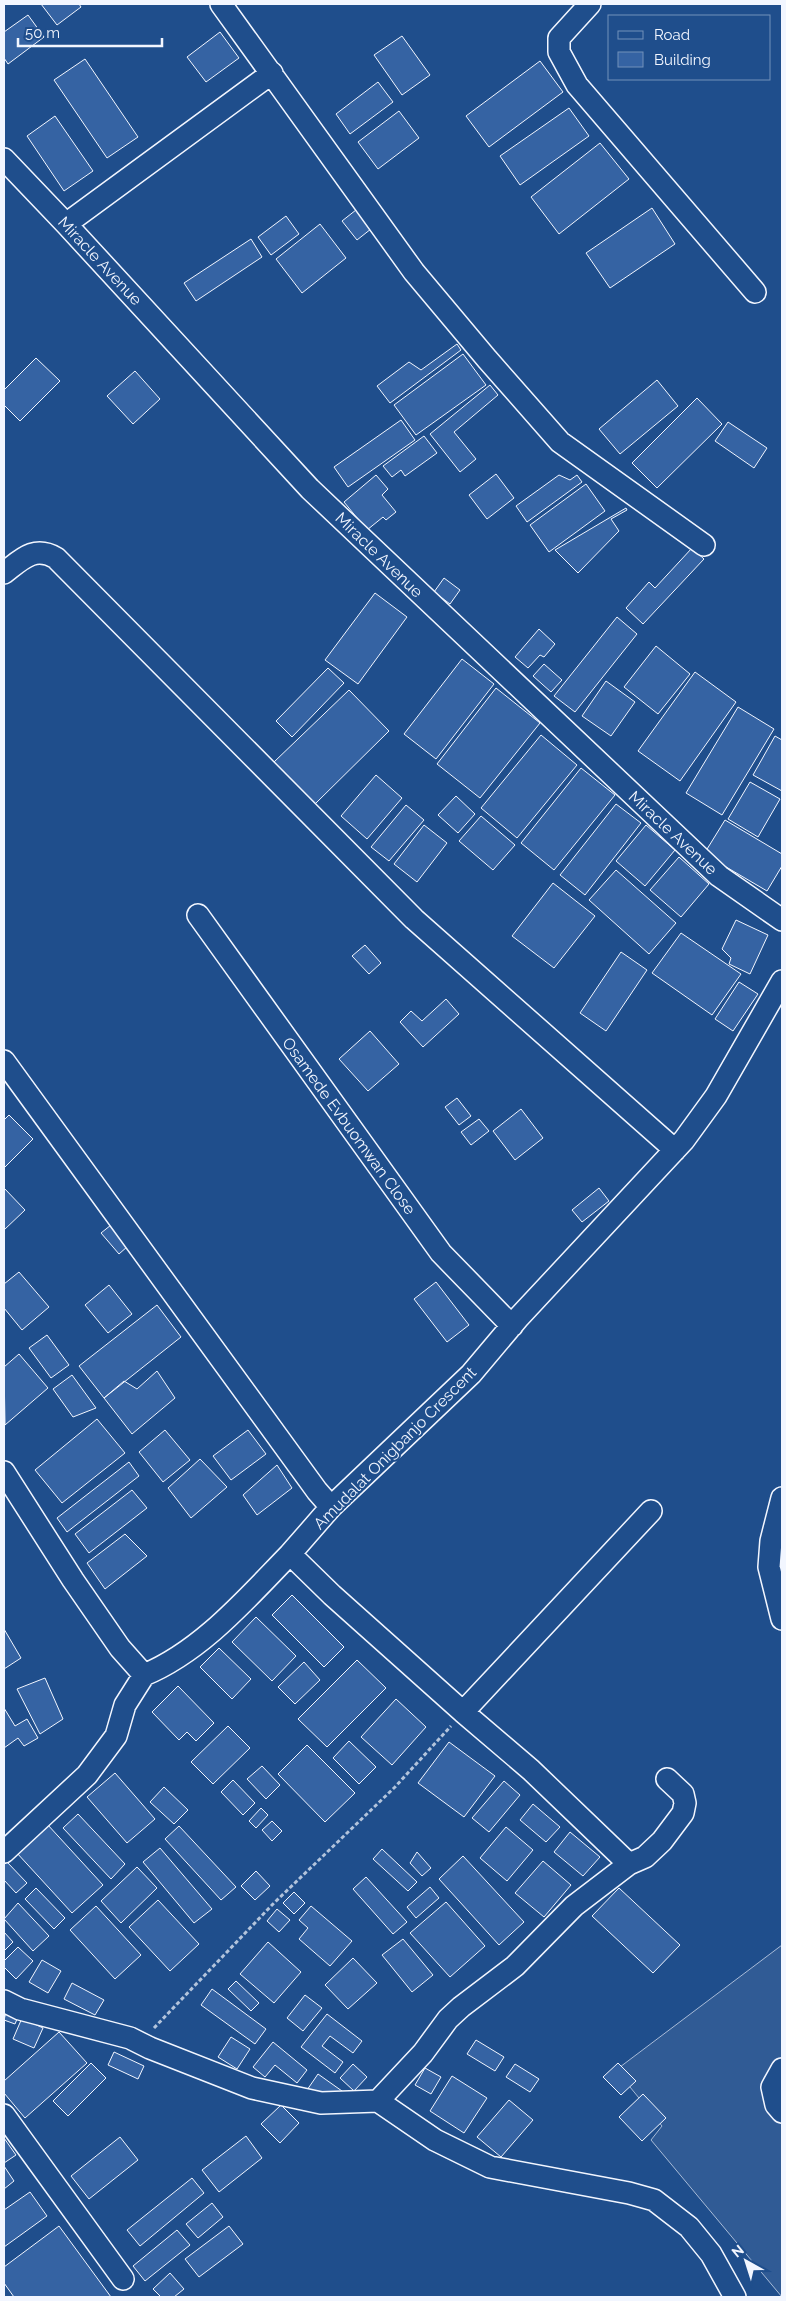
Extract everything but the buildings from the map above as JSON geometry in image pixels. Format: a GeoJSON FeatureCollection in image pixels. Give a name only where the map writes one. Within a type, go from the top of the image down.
{"type":"FeatureCollection","features":[{"type":"Feature","properties":{"kind":"street"},"geometry":{"type":"LineString","coordinates":[[221,4],[414,272],[560,442],[704,545]]}},
{"type":"Feature","properties":{"kind":"street"},"geometry":{"type":"LineString","coordinates":[[590,4],[559,38],[559,52],[577,85],[755,292]]}},
{"type":"Feature","properties":{"kind":"street"},"geometry":{"type":"LineString","coordinates":[[66,224],[272,73]]}},
{"type":"Feature","properties":{"kind":"street","name":"Miracle Avenue"},"geometry":{"type":"LineString","coordinates":[[4,159],[310,489],[719,876],[782,920]]}},
{"type":"Feature","properties":{"kind":"street"},"geometry":{"type":"LineString","coordinates":[[4,573],[36,552],[46,552],[56,558],[414,919],[675,1150]]}},
{"type":"Feature","properties":{"kind":"street","name":"Osamede Evbuomwan Close"},"geometry":{"type":"LineString","coordinates":[[198,915],[441,1252],[512,1326]]}},
{"type":"Feature","properties":{"kind":"street","name":"Amudalat Onigbanjo Crescent"},"geometry":{"type":"LineString","coordinates":[[144,1675],[158,1669],[193,1646],[220,1623],[290,1554],[331,1507],[471,1374],[512,1326],[675,1150],[716,1096],[782,981]]}},
{"type":"Feature","properties":{"kind":"street"},"geometry":{"type":"LineString","coordinates":[[4,1061],[311,1483],[331,1507]]}},
{"type":"Feature","properties":{"kind":"street"},"geometry":{"type":"LineString","coordinates":[[4,1472],[73,1580],[120,1648],[144,1675],[125,1706],[116,1736],[87,1775],[4,1852]]}},
{"type":"Feature","properties":{"kind":"street"},"geometry":{"type":"LineString","coordinates":[[782,1498],[771,1540],[769,1567],[782,1619]]}},
{"type":"Feature","properties":{"kind":"street"},"geometry":{"type":"LineString","coordinates":[[463,1712],[651,1511]]}},
{"type":"Feature","properties":{"kind":"street"},"geometry":{"type":"LineString","coordinates":[[290,1554],[332,1595],[531,1770],[629,1864]]}},
{"type":"Feature","properties":{"kind":"street"},"geometry":{"type":"LineString","coordinates":[[378,2101],[423,2053],[460,2007],[515,1966],[574,1906],[629,1864],[645,1858],[662,1841],[683,1812],[686,1803],[683,1794],[666,1779]]}},
{"type":"Feature","properties":{"kind":"street"},"geometry":{"type":"LineString","coordinates":[[4,2001],[20,2009],[113,2033],[140,2042],[252,2088],[321,2103],[378,2101],[435,2140],[490,2167],[629,2193],[654,2200],[689,2227],[711,2254],[735,2297]]}},
{"type":"Feature","properties":{"kind":"street"},"geometry":{"type":"LineString","coordinates":[[782,2069],[772,2087],[776,2105],[782,2112]]}},
{"type":"Feature","properties":{"kind":"street"},"geometry":{"type":"LineString","coordinates":[[4,2115],[123,2279]]}},
{"type":"Feature","properties":{"kind":"path"},"geometry":{"type":"LineString","coordinates":[[140,2042],[274,1903],[395,1788],[463,1712]]}},
{"type":"Feature","properties":{"kind":"shaded area"},"geometry":{"type":"Polygon","coordinates":[[[782,1945],[782,2297],[651,2140],[662,2126],[616,2070],[782,1945]]]}}]}
